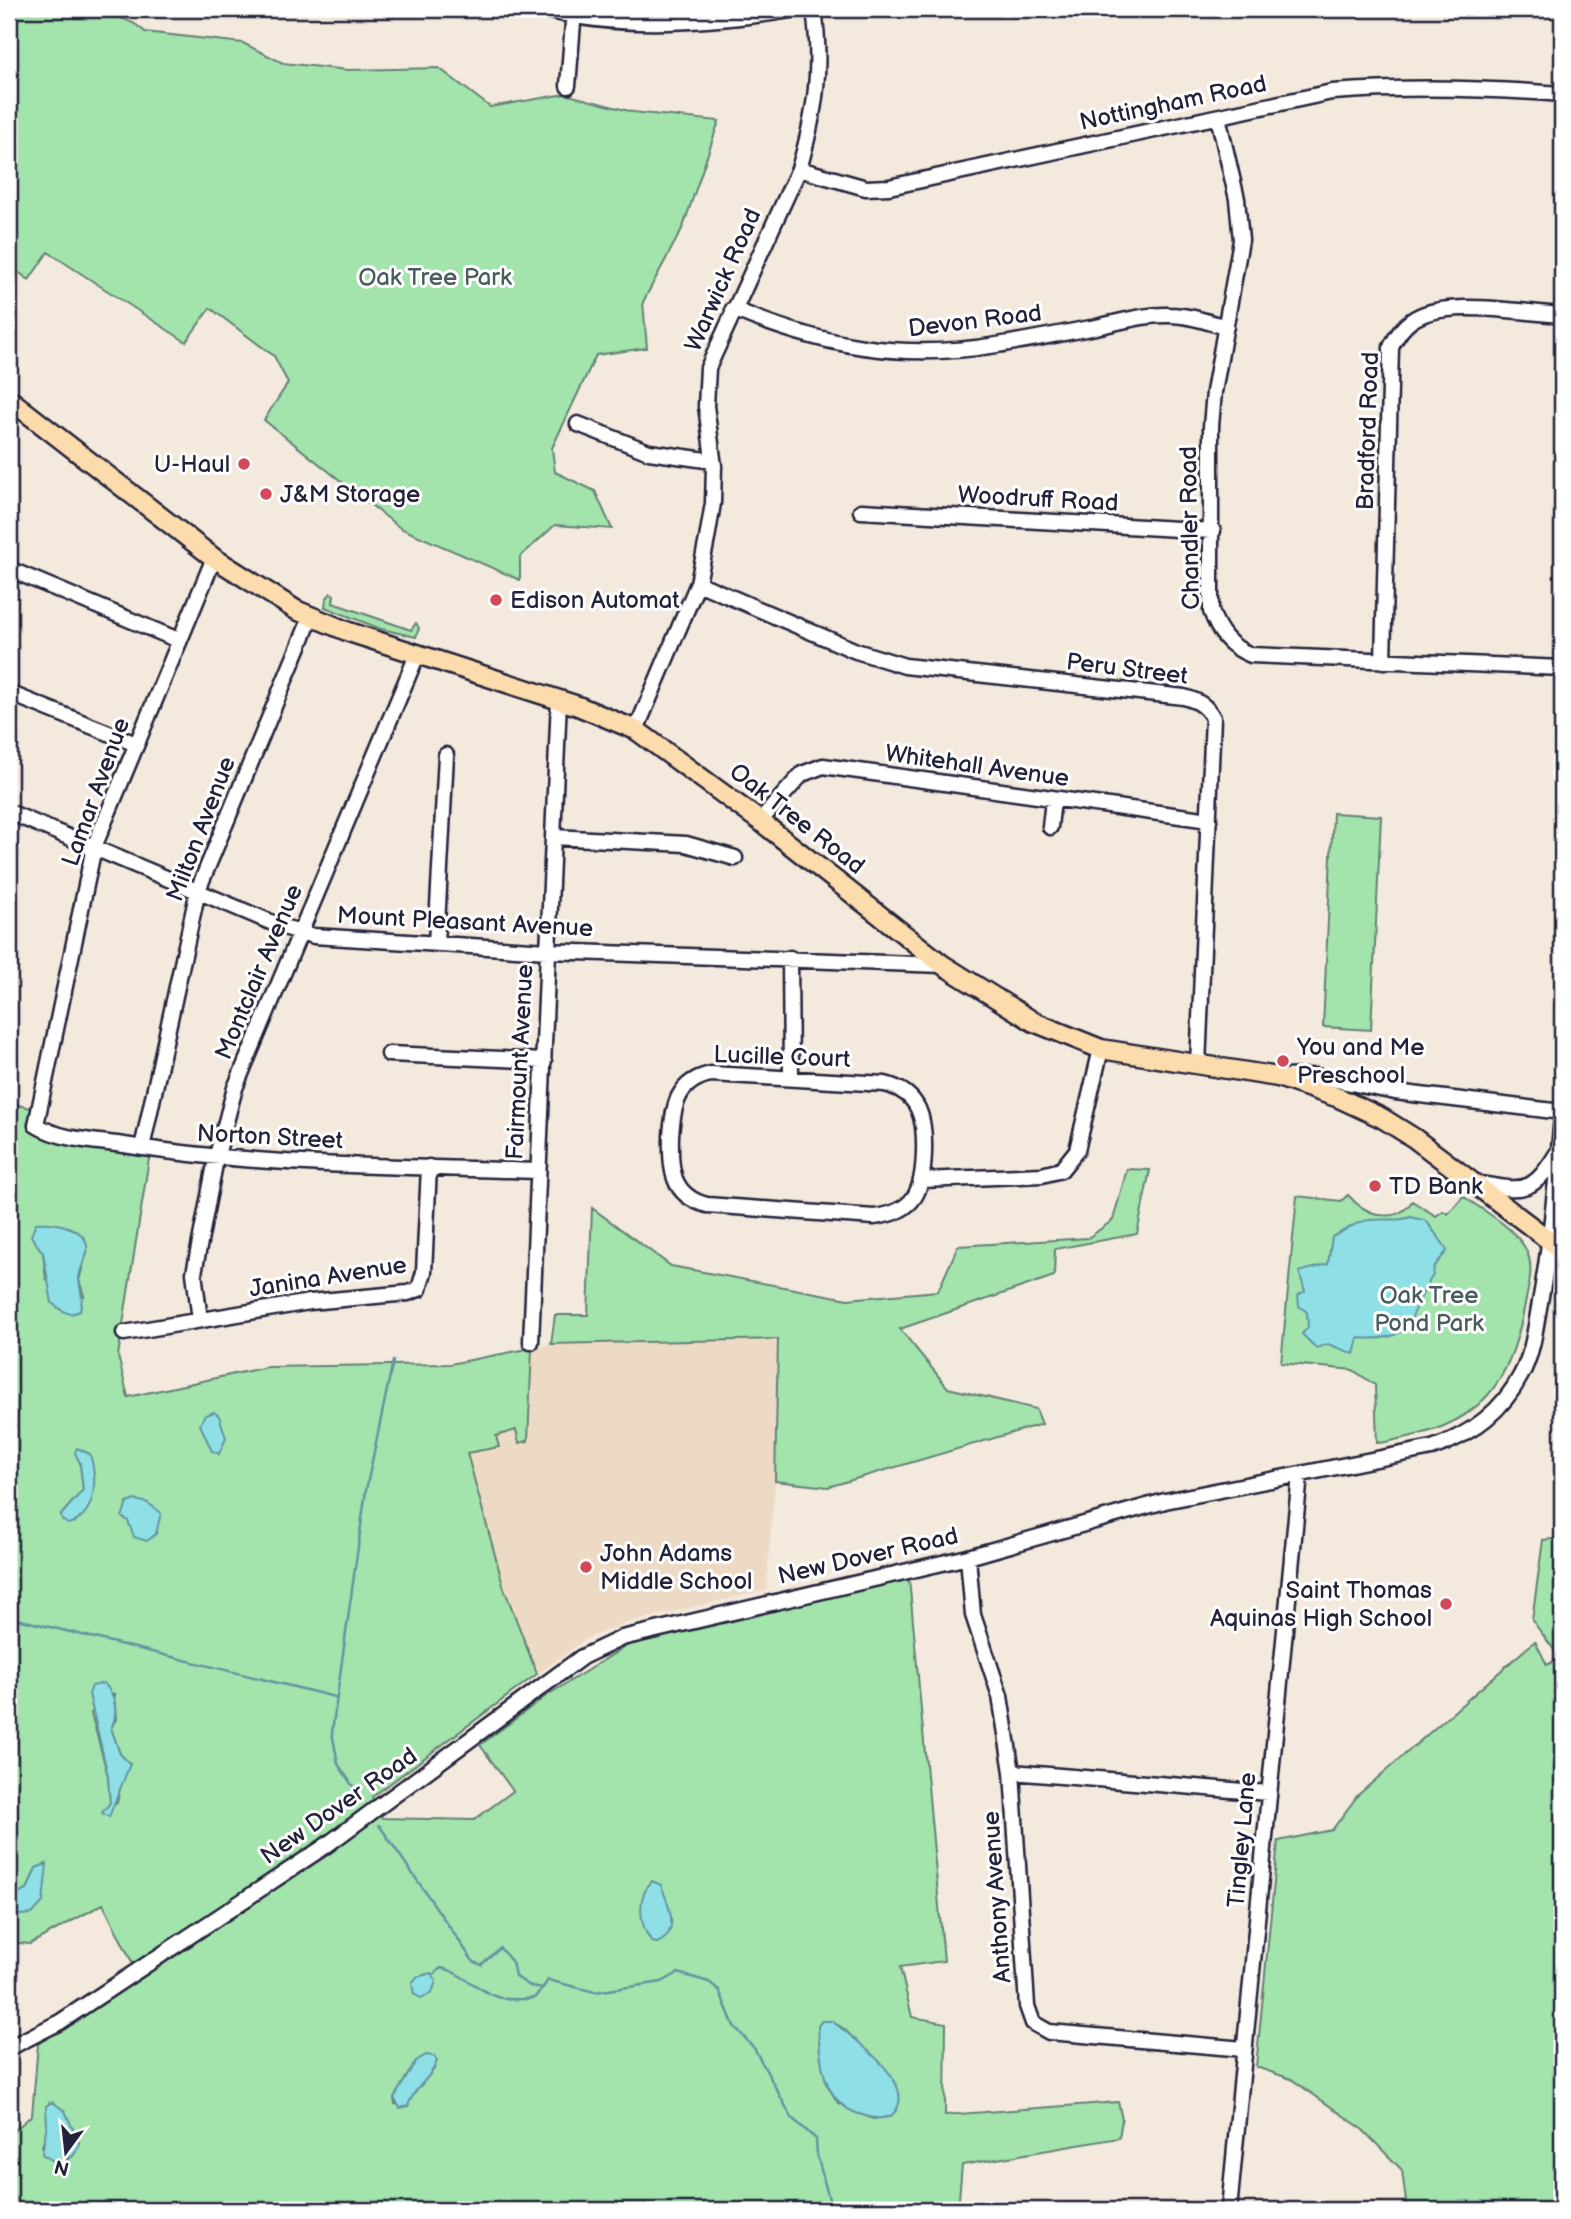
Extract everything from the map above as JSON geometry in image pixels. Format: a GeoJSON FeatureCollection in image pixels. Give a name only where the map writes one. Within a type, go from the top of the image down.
{"type":"FeatureCollection","features":[{"type":"Feature","properties":{"kind":"main road","name":"Oak Tree Road"},"geometry":{"type":"LineString","coordinates":[[9,399],[214,558],[264,592],[311,617],[416,655],[559,700],[636,730],[760,821],[943,965],[1034,1023],[1101,1049],[1278,1077],[1339,1098],[1382,1118],[1475,1183],[1557,1246]]}},
{"type":"Feature","properties":{"kind":"street"},"geometry":{"type":"LineString","coordinates":[[544,9],[621,21],[753,16],[798,9]]}},
{"type":"Feature","properties":{"kind":"street","name":"Warwick Road"},"geometry":{"type":"LineString","coordinates":[[636,730],[698,583],[713,503],[713,461],[706,406],[708,368],[799,169],[818,89],[820,48],[814,9]]}},
{"type":"Feature","properties":{"kind":"street"},"geometry":{"type":"LineString","coordinates":[[568,86],[573,13]]}},
{"type":"Feature","properties":{"kind":"street","name":"Nottingham Road"},"geometry":{"type":"LineString","coordinates":[[799,169],[866,188],[889,187],[1332,92],[1392,87],[1463,87],[1562,94]]}},
{"type":"Feature","properties":{"kind":"street","name":"Chandler Road"},"geometry":{"type":"LineString","coordinates":[[1218,117],[1237,199],[1241,240],[1212,426],[1211,611],[1216,625],[1237,650],[1264,657],[1562,668]]}},
{"type":"Feature","properties":{"kind":"street","name":"Bradford Road"},"geometry":{"type":"LineString","coordinates":[[1383,661],[1391,347],[1398,334],[1411,320],[1433,310],[1456,308],[1562,315]]}},
{"type":"Feature","properties":{"kind":"street","name":"Devon Road"},"geometry":{"type":"LineString","coordinates":[[733,309],[784,330],[823,341],[888,352],[923,353],[996,345],[1144,316],[1181,316],[1226,327]]}},
{"type":"Feature","properties":{"kind":"street"},"geometry":{"type":"LineString","coordinates":[[578,424],[649,452],[713,461]]}},
{"type":"Feature","properties":{"kind":"street","name":"Woodruff Road"},"geometry":{"type":"LineString","coordinates":[[861,511],[1213,531]]}},
{"type":"Feature","properties":{"kind":"street","name":"Lamar Avenue"},"geometry":{"type":"LineString","coordinates":[[41,1092],[94,847],[214,558]]}},
{"type":"Feature","properties":{"kind":"street"},"geometry":{"type":"LineString","coordinates":[[9,569],[178,640]]}},
{"type":"Feature","properties":{"kind":"street","name":"Peru Street"},"geometry":{"type":"LineString","coordinates":[[698,583],[856,651],[905,666],[1197,701],[1208,709],[1213,718],[1198,1065]]}},
{"type":"Feature","properties":{"kind":"street","name":"Milton Avenue"},"geometry":{"type":"LineString","coordinates":[[142,1148],[198,890],[311,617]]}},
{"type":"Feature","properties":{"kind":"street","name":"Montclair Avenue"},"geometry":{"type":"LineString","coordinates":[[200,1320],[194,1273],[216,1159],[235,1087],[416,655]]}},
{"type":"Feature","properties":{"kind":"street"},"geometry":{"type":"LineString","coordinates":[[9,693],[136,744]]}},
{"type":"Feature","properties":{"kind":"street","name":"Fairmount Avenue"},"geometry":{"type":"LineString","coordinates":[[531,1342],[559,700]]}},
{"type":"Feature","properties":{"kind":"street"},"geometry":{"type":"LineString","coordinates":[[436,944],[446,755]]}},
{"type":"Feature","properties":{"kind":"street","name":"Whitehall Avenue"},"geometry":{"type":"LineString","coordinates":[[760,821],[802,774],[823,766],[1209,820]]}},
{"type":"Feature","properties":{"kind":"street"},"geometry":{"type":"LineString","coordinates":[[1050,827],[1053,800]]}},
{"type":"Feature","properties":{"kind":"street","name":"Mount Pleasant Avenue"},"geometry":{"type":"LineString","coordinates":[[9,812],[300,933],[356,940],[548,951],[943,965]]}},
{"type":"Feature","properties":{"kind":"street"},"geometry":{"type":"LineString","coordinates":[[553,837],[686,844],[735,858]]}},
{"type":"Feature","properties":{"kind":"street"},"geometry":{"type":"LineString","coordinates":[[790,958],[791,1077]]}},
{"type":"Feature","properties":{"kind":"street"},"geometry":{"type":"LineString","coordinates":[[923,1180],[1042,1174],[1060,1170],[1077,1150],[1101,1049]]}},
{"type":"Feature","properties":{"kind":"street"},"geometry":{"type":"LineString","coordinates":[[389,1054],[544,1061]]}},
{"type":"Feature","properties":{"kind":"street","name":"Lucille Court"},"geometry":{"type":"LineString","coordinates":[[711,1074],[885,1084],[911,1097],[924,1122],[923,1180],[916,1195],[905,1206],[874,1217],[707,1206],[683,1194],[673,1178],[670,1165],[673,1108],[687,1085],[711,1074]]}},
{"type":"Feature","properties":{"kind":"street"},"geometry":{"type":"LineString","coordinates":[[1278,1077],[1316,1076],[1395,1091],[1562,1114]]}},
{"type":"Feature","properties":{"kind":"street","name":"Norton Street"},"geometry":{"type":"LineString","coordinates":[[41,1092],[35,1119],[36,1125],[44,1130],[142,1148],[216,1159],[538,1171]]}},
{"type":"Feature","properties":{"kind":"street","name":"New Dover Road"},"geometry":{"type":"LineString","coordinates":[[9,2048],[77,2010],[324,1847],[599,1648],[649,1629],[968,1557],[1165,1501],[1432,1448],[1469,1432],[1494,1412],[1515,1385],[1529,1356],[1557,1246],[1562,1114]]}},
{"type":"Feature","properties":{"kind":"street"},"geometry":{"type":"LineString","coordinates":[[1475,1183],[1522,1188],[1536,1183],[1559,1151]]}},
{"type":"Feature","properties":{"kind":"street","name":"Janina Avenue"},"geometry":{"type":"LineString","coordinates":[[124,1333],[419,1289],[424,1272],[429,1167]]}},
{"type":"Feature","properties":{"kind":"street","name":"Tingley Lane"},"geometry":{"type":"LineString","coordinates":[[1229,2210],[1268,1793],[1295,1553],[1300,1475]]}},
{"type":"Feature","properties":{"kind":"street","name":"Anthony Avenue"},"geometry":{"type":"LineString","coordinates":[[968,1557],[973,1615],[1000,1696],[1012,1772],[1027,2006],[1034,2023],[1049,2032],[1244,2049]]}},
{"type":"Feature","properties":{"kind":"street"},"geometry":{"type":"LineString","coordinates":[[1012,1772],[1268,1793]]}},
{"type":"Feature","properties":{"kind":"shaded area","name":"John Adams Middle School"},"geometry":{"type":"Polygon","coordinates":[[[779,1339],[775,1481],[766,1590],[626,1623],[587,1638],[372,1797],[450,1364],[551,1344],[779,1339]]]}},
{"type":"Feature","properties":{"kind":"green space","name":"Oak Tree Park"},"geometry":{"type":"Polygon","coordinates":[[[9,9],[61,9],[100,13],[133,23],[145,32],[243,43],[283,63],[348,70],[439,68],[490,107],[565,94],[633,112],[719,121],[683,227],[643,302],[647,348],[596,355],[552,448],[555,472],[595,491],[612,529],[555,525],[520,557],[520,580],[400,528],[264,420],[288,383],[274,356],[210,308],[186,342],[48,252],[29,280],[9,265],[9,9]]]}},
{"type":"Feature","properties":{"kind":"green space"},"geometry":{"type":"Polygon","coordinates":[[[544,9],[798,9],[621,21],[544,9]]]}},
{"type":"Feature","properties":{"kind":"green space"},"geometry":{"type":"Polygon","coordinates":[[[331,593],[334,595],[333,603],[411,630],[416,623],[419,628],[416,637],[381,629],[325,607],[326,599],[331,593]]]}},
{"type":"Feature","properties":{"kind":"green space"},"geometry":{"type":"Polygon","coordinates":[[[1333,813],[1381,816],[1371,1030],[1323,1027],[1333,813]]]}},
{"type":"Feature","properties":{"kind":"green space"},"geometry":{"type":"Polygon","coordinates":[[[9,1103],[36,1109],[33,1123],[151,1146],[118,1356],[128,1397],[267,1367],[450,1364],[532,1348],[528,1441],[519,1443],[516,1430],[496,1436],[499,1447],[467,1453],[504,1588],[537,1674],[372,1797],[382,1818],[474,1820],[513,1791],[480,1745],[546,1696],[628,1645],[909,1578],[944,1961],[900,1967],[912,2017],[946,2023],[945,2115],[1118,2102],[1122,2119],[1119,2138],[962,2165],[958,2210],[9,2210],[9,2131],[13,2132],[32,2115],[38,2044],[139,1976],[103,1904],[30,1944],[9,1942],[9,1916],[12,1917],[44,1883],[46,1864],[36,1868],[27,1890],[11,1897],[9,1903],[9,1103]],[[87,1252],[43,1253],[46,1279],[84,1296],[79,1280],[87,1252]],[[80,1463],[83,1490],[61,1515],[74,1523],[92,1499],[80,1463]],[[114,1694],[91,1713],[108,1776],[110,1803],[102,1813],[117,1803],[121,1783],[130,1764],[120,1754],[111,1728],[116,1719],[114,1694]],[[822,2021],[818,2026],[826,2083],[838,2103],[873,2119],[891,2116],[857,2043],[835,2024],[822,2021]],[[416,2061],[394,2098],[395,2104],[408,2106],[410,2099],[434,2069],[416,2061]],[[49,2103],[47,2132],[42,2146],[66,2160],[73,2156],[79,2143],[68,2123],[49,2103]]]}},
{"type":"Feature","properties":{"kind":"green space"},"geometry":{"type":"Polygon","coordinates":[[[1127,1169],[1150,1170],[1137,1234],[1055,1249],[1054,1276],[900,1329],[948,1388],[1036,1409],[1042,1424],[828,1487],[775,1481],[778,1339],[551,1344],[555,1315],[588,1315],[592,1208],[671,1266],[848,1299],[938,1291],[958,1246],[1088,1238],[1113,1220],[1127,1169]]]}},
{"type":"Feature","properties":{"kind":"green space","name":"Oak Tree Pond Park"},"geometry":{"type":"Polygon","coordinates":[[[1348,1195],[1363,1208],[1380,1215],[1398,1213],[1412,1201],[1436,1216],[1443,1211],[1448,1214],[1463,1196],[1516,1235],[1527,1252],[1530,1273],[1524,1309],[1511,1357],[1501,1377],[1489,1394],[1474,1408],[1434,1430],[1377,1443],[1375,1385],[1353,1370],[1281,1363],[1297,1196],[1341,1201],[1348,1195]]]}},
{"type":"Feature","properties":{"kind":"green space"},"geometry":{"type":"Polygon","coordinates":[[[1562,1538],[1562,2210],[1554,2210],[1552,2200],[1547,2210],[1407,2210],[1402,2170],[1361,2128],[1291,2079],[1256,2067],[1278,1841],[1332,1830],[1358,1795],[1535,1641],[1547,1665],[1560,1658],[1532,1620],[1543,1540],[1562,1538]]]}},
{"type":"Feature","properties":{"kind":"water"},"geometry":{"type":"Polygon","coordinates":[[[1411,1217],[1427,1221],[1447,1251],[1434,1267],[1433,1275],[1408,1323],[1392,1336],[1358,1338],[1354,1354],[1328,1344],[1316,1348],[1302,1334],[1308,1327],[1307,1312],[1299,1306],[1298,1295],[1305,1291],[1299,1272],[1328,1264],[1332,1237],[1355,1224],[1369,1220],[1411,1217]]]}},
{"type":"Feature","properties":{"kind":"water"},"geometry":{"type":"Polygon","coordinates":[[[36,1223],[61,1225],[83,1237],[87,1252],[79,1276],[82,1298],[80,1311],[76,1313],[62,1311],[52,1303],[43,1253],[31,1236],[36,1223]]]}},
{"type":"Feature","properties":{"kind":"water"},"geometry":{"type":"Polygon","coordinates":[[[214,1412],[219,1416],[226,1438],[219,1454],[212,1451],[200,1425],[204,1416],[214,1412]]]}},
{"type":"Feature","properties":{"kind":"water"},"geometry":{"type":"Polygon","coordinates":[[[77,1448],[90,1454],[94,1474],[93,1495],[85,1513],[68,1524],[62,1520],[61,1515],[83,1490],[80,1463],[75,1453],[77,1448]]]}},
{"type":"Feature","properties":{"kind":"water"},"geometry":{"type":"Polygon","coordinates":[[[135,1500],[148,1503],[161,1513],[156,1534],[147,1541],[134,1537],[128,1521],[122,1517],[127,1503],[135,1500]]]}},
{"type":"Feature","properties":{"kind":"water"},"geometry":{"type":"Polygon","coordinates":[[[104,1683],[115,1704],[111,1728],[120,1754],[130,1764],[109,1817],[102,1813],[110,1803],[108,1776],[89,1694],[92,1686],[104,1683]]]}},
{"type":"Feature","properties":{"kind":"water"},"geometry":{"type":"Polygon","coordinates":[[[47,1864],[43,1902],[32,1914],[9,1916],[11,1897],[27,1890],[36,1868],[47,1864]]]}},
{"type":"Feature","properties":{"kind":"water"},"geometry":{"type":"Polygon","coordinates":[[[652,1881],[661,1885],[671,1917],[669,1932],[657,1943],[652,1942],[644,1928],[641,1911],[643,1895],[652,1881]]]}},
{"type":"Feature","properties":{"kind":"water"},"geometry":{"type":"Polygon","coordinates":[[[431,1973],[436,1981],[432,1993],[421,1998],[414,1994],[412,1983],[417,1977],[431,1973]]]}},
{"type":"Feature","properties":{"kind":"water"},"geometry":{"type":"Polygon","coordinates":[[[822,2021],[832,2021],[882,2064],[899,2091],[899,2104],[891,2116],[879,2118],[863,2115],[837,2100],[830,2090],[822,2066],[818,2026],[822,2021]]]}},
{"type":"Feature","properties":{"kind":"water"},"geometry":{"type":"Polygon","coordinates":[[[426,2055],[434,2056],[437,2061],[408,2106],[400,2108],[394,2098],[416,2061],[426,2055]]]}},
{"type":"Feature","properties":{"kind":"water"},"geometry":{"type":"Polygon","coordinates":[[[52,2102],[65,2111],[80,2145],[73,2156],[55,2162],[42,2154],[47,2124],[46,2106],[52,2102]]]}},
{"type":"Feature","properties":{"kind":"waterway"},"geometry":{"type":"LineString","coordinates":[[362,1800],[338,1764],[332,1732],[366,1490],[393,1361]]}},
{"type":"Feature","properties":{"kind":"waterway"},"geometry":{"type":"LineString","coordinates":[[9,1617],[335,1697]]}},
{"type":"Feature","properties":{"kind":"waterway"},"geometry":{"type":"LineString","coordinates":[[379,1825],[473,1961],[481,1965],[500,1948],[512,1962],[515,1976],[530,1986],[542,1989],[548,1980],[595,1992],[662,1982],[678,1973],[709,1982],[719,1990],[734,2026],[754,2048],[792,2118],[816,2139],[817,2155],[832,2210]]}},
{"type":"Feature","properties":{"kind":"waterway"},"geometry":{"type":"LineString","coordinates":[[434,1974],[441,1968],[449,1970],[488,1993],[506,1999],[534,1998],[542,1989]]}},
{"type":"Feature","properties":{"kind":"place","name":"U-Haul"},"geometry":{"type":"Point","coordinates":[244,464]}},
{"type":"Feature","properties":{"kind":"place","name":"J&M Storage"},"geometry":{"type":"Point","coordinates":[266,494]}},
{"type":"Feature","properties":{"kind":"place","name":"Edison Automat"},"geometry":{"type":"Point","coordinates":[496,600]}},
{"type":"Feature","properties":{"kind":"place","name":"You and Me Preschool"},"geometry":{"type":"Point","coordinates":[1283,1061]}},
{"type":"Feature","properties":{"kind":"place","name":"TD Bank"},"geometry":{"type":"Point","coordinates":[1375,1186]}},
{"type":"Feature","properties":{"kind":"place","name":"John Adams Middle School"},"geometry":{"type":"Point","coordinates":[586,1567]}},
{"type":"Feature","properties":{"kind":"place","name":"Saint Thomas Aquinas High School"},"geometry":{"type":"Point","coordinates":[1446,1604]}}]}
